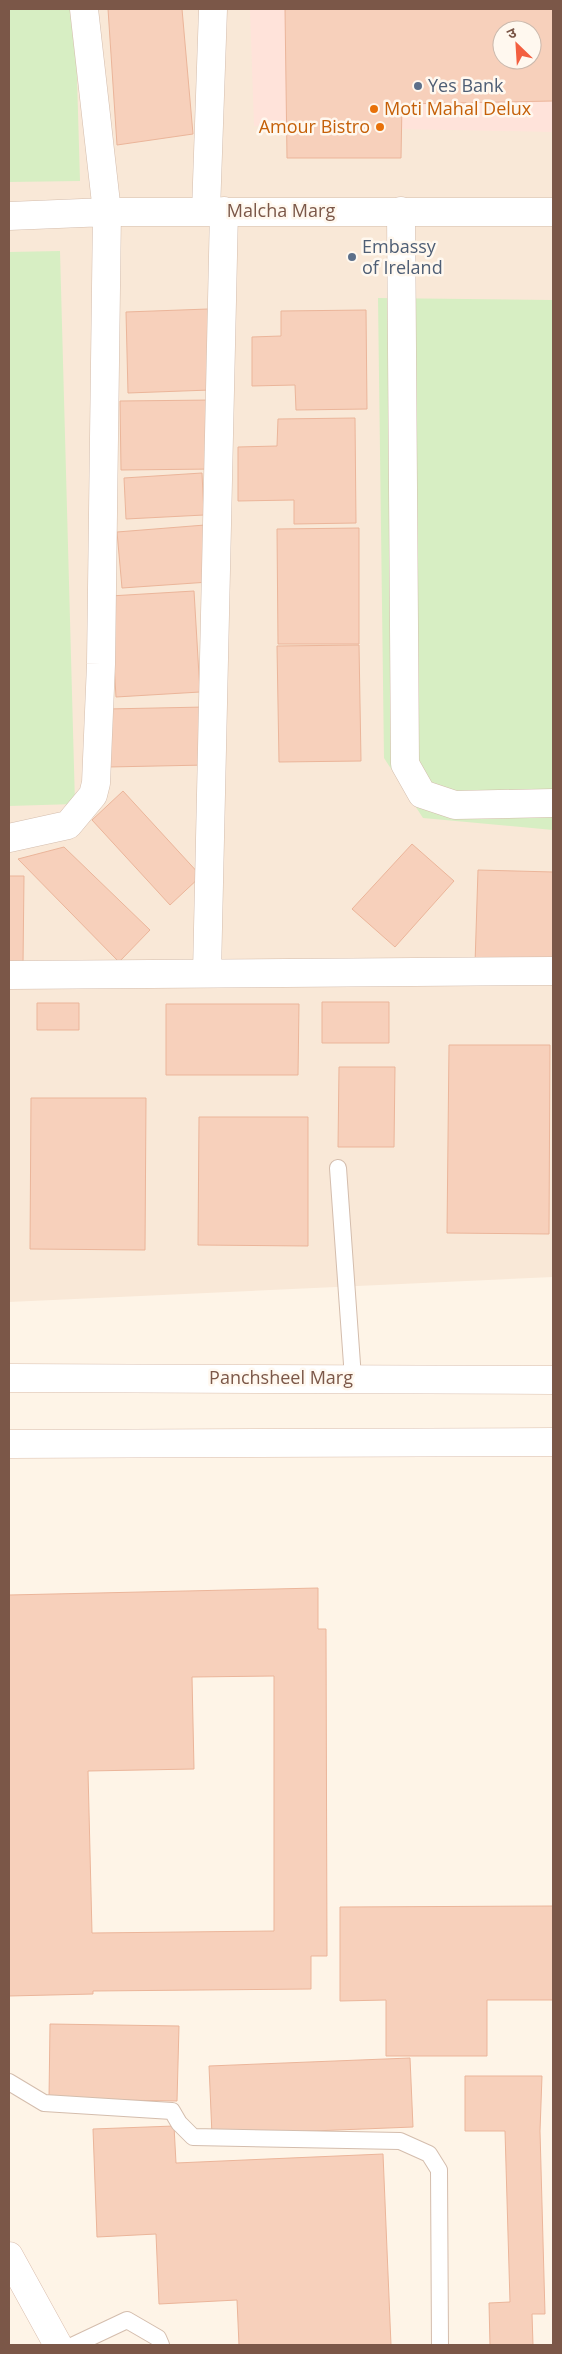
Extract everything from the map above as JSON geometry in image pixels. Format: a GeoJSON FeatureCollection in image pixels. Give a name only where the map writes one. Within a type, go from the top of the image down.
{"type":"FeatureCollection","features":[{"type":"Feature","properties":{"kind":"street"},"geometry":{"type":"LineString","coordinates":[[9,838],[68,825],[93,795],[96,783],[101,664],[107,212],[84,9]]}},
{"type":"Feature","properties":{"kind":"street"},"geometry":{"type":"LineString","coordinates":[[207,973],[215,211],[213,9]]}},
{"type":"Feature","properties":{"kind":"street","name":"Malcha Marg"},"geometry":{"type":"LineString","coordinates":[[9,216],[107,212],[215,211],[553,212]]}},
{"type":"Feature","properties":{"kind":"street"},"geometry":{"type":"LineString","coordinates":[[401,211],[405,764],[422,794],[455,805],[553,803]]}},
{"type":"Feature","properties":{"kind":"street"},"geometry":{"type":"LineString","coordinates":[[9,975],[553,971]]}},
{"type":"Feature","properties":{"kind":"street","name":"Panchsheel Marg"},"geometry":{"type":"LineString","coordinates":[[9,1378],[553,1380]]}},
{"type":"Feature","properties":{"kind":"street"},"geometry":{"type":"LineString","coordinates":[[9,1444],[553,1442]]}},
{"type":"Feature","properties":{"kind":"street"},"geometry":{"type":"LineString","coordinates":[[9,2256],[58,2345]]}},
{"type":"Feature","properties":{"kind":"lane"},"geometry":{"type":"LineString","coordinates":[[338,1168],[353,1378]]}},
{"type":"Feature","properties":{"kind":"lane"},"geometry":{"type":"LineString","coordinates":[[9,2082],[44,2103],[172,2111],[179,2123],[193,2137],[400,2140],[429,2154],[439,2170],[440,2345]]}},
{"type":"Feature","properties":{"kind":"lane"},"geometry":{"type":"LineString","coordinates":[[74,2345],[127,2320],[158,2338],[161,2345]]}},
{"type":"Feature","properties":{"kind":"shaded area"},"geometry":{"type":"Polygon","coordinates":[[[9,9],[553,9],[553,1277],[9,1302],[9,9]]]}},
{"type":"Feature","properties":{"kind":"shaded area"},"geometry":{"type":"Polygon","coordinates":[[[250,9],[553,9],[553,132],[254,126],[250,9]]]}},
{"type":"Feature","properties":{"kind":"green space"},"geometry":{"type":"Polygon","coordinates":[[[9,9],[75,9],[80,181],[9,182],[9,9]]]}},
{"type":"Feature","properties":{"kind":"green space"},"geometry":{"type":"Polygon","coordinates":[[[60,251],[75,804],[9,806],[9,252],[60,251]]]}},
{"type":"Feature","properties":{"kind":"green space"},"geometry":{"type":"Polygon","coordinates":[[[378,298],[553,300],[553,830],[423,818],[384,758],[378,298]]]}},
{"type":"Feature","properties":{"kind":"building"},"geometry":{"type":"Polygon","coordinates":[[[108,9],[182,9],[193,134],[117,145],[108,9]]]}},
{"type":"Feature","properties":{"kind":"building"},"geometry":{"type":"Polygon","coordinates":[[[285,9],[553,9],[553,101],[402,104],[401,158],[287,158],[285,9]]]}},
{"type":"Feature","properties":{"kind":"building"},"geometry":{"type":"Polygon","coordinates":[[[208,309],[210,390],[128,393],[126,312],[208,309]]]}},
{"type":"Feature","properties":{"kind":"building"},"geometry":{"type":"Polygon","coordinates":[[[366,310],[367,409],[296,410],[295,385],[252,386],[252,337],[281,336],[281,311],[366,310]]]}},
{"type":"Feature","properties":{"kind":"building"},"geometry":{"type":"Polygon","coordinates":[[[213,400],[214,469],[121,470],[120,401],[213,400]]]}},
{"type":"Feature","properties":{"kind":"building"},"geometry":{"type":"Polygon","coordinates":[[[355,418],[356,523],[294,524],[294,500],[238,501],[238,447],[277,446],[278,419],[355,418]]]}},
{"type":"Feature","properties":{"kind":"building"},"geometry":{"type":"Polygon","coordinates":[[[202,473],[204,515],[126,519],[124,478],[202,473]]]}},
{"type":"Feature","properties":{"kind":"building"},"geometry":{"type":"Polygon","coordinates":[[[205,525],[209,582],[122,588],[117,532],[205,525]]]}},
{"type":"Feature","properties":{"kind":"building"},"geometry":{"type":"Polygon","coordinates":[[[359,528],[359,644],[278,644],[277,529],[359,528]]]}},
{"type":"Feature","properties":{"kind":"building"},"geometry":{"type":"Polygon","coordinates":[[[194,591],[200,692],[116,697],[110,596],[194,591]]]}},
{"type":"Feature","properties":{"kind":"building"},"geometry":{"type":"Polygon","coordinates":[[[359,645],[361,761],[279,762],[277,646],[359,645]]]}},
{"type":"Feature","properties":{"kind":"building"},"geometry":{"type":"Polygon","coordinates":[[[205,707],[206,765],[108,767],[107,709],[205,707]]]}},
{"type":"Feature","properties":{"kind":"building"},"geometry":{"type":"Polygon","coordinates":[[[123,791],[201,876],[170,905],[92,820],[123,791]]]}},
{"type":"Feature","properties":{"kind":"building"},"geometry":{"type":"Polygon","coordinates":[[[412,844],[454,881],[395,947],[352,909],[412,844]]]}},
{"type":"Feature","properties":{"kind":"building"},"geometry":{"type":"Polygon","coordinates":[[[64,847],[150,930],[119,962],[18,859],[64,847]]]}},
{"type":"Feature","properties":{"kind":"building"},"geometry":{"type":"Polygon","coordinates":[[[478,870],[553,872],[553,966],[475,964],[478,870]]]}},
{"type":"Feature","properties":{"kind":"building"},"geometry":{"type":"Polygon","coordinates":[[[9,876],[24,876],[23,964],[9,964],[9,876]]]}},
{"type":"Feature","properties":{"kind":"building"},"geometry":{"type":"Polygon","coordinates":[[[322,1002],[389,1002],[389,1043],[322,1043],[322,1002]]]}},
{"type":"Feature","properties":{"kind":"building"},"geometry":{"type":"Polygon","coordinates":[[[37,1003],[79,1003],[79,1030],[37,1030],[37,1003]]]}},
{"type":"Feature","properties":{"kind":"building"},"geometry":{"type":"Polygon","coordinates":[[[166,1004],[299,1004],[298,1075],[166,1075],[166,1004]]]}},
{"type":"Feature","properties":{"kind":"building"},"geometry":{"type":"Polygon","coordinates":[[[449,1045],[550,1045],[549,1234],[447,1233],[449,1045]]]}},
{"type":"Feature","properties":{"kind":"building"},"geometry":{"type":"Polygon","coordinates":[[[339,1067],[395,1067],[394,1147],[338,1147],[339,1067]]]}},
{"type":"Feature","properties":{"kind":"building"},"geometry":{"type":"Polygon","coordinates":[[[31,1098],[146,1098],[145,1250],[30,1249],[31,1098]]]}},
{"type":"Feature","properties":{"kind":"building"},"geometry":{"type":"Polygon","coordinates":[[[199,1117],[308,1117],[308,1246],[198,1245],[199,1117]]]}},
{"type":"Feature","properties":{"kind":"building"},"geometry":{"type":"Polygon","coordinates":[[[318,1588],[318,1629],[326,1629],[327,1956],[311,1956],[311,1989],[93,1991],[93,1994],[9,1996],[9,1595],[318,1588]],[[274,1676],[192,1677],[194,1769],[88,1771],[92,1933],[274,1931],[274,1676]]]}},
{"type":"Feature","properties":{"kind":"building"},"geometry":{"type":"Polygon","coordinates":[[[553,1906],[553,2000],[487,2000],[487,2056],[386,2056],[386,2000],[340,2001],[340,1907],[553,1906]]]}},
{"type":"Feature","properties":{"kind":"building"},"geometry":{"type":"Polygon","coordinates":[[[50,2024],[179,2026],[177,2101],[49,2099],[50,2024]]]}},
{"type":"Feature","properties":{"kind":"building"},"geometry":{"type":"Polygon","coordinates":[[[410,2058],[413,2127],[212,2135],[209,2066],[410,2058]]]}},
{"type":"Feature","properties":{"kind":"building"},"geometry":{"type":"Polygon","coordinates":[[[465,2076],[542,2076],[540,2131],[545,2314],[532,2314],[533,2345],[490,2345],[489,2303],[510,2302],[505,2131],[465,2131],[465,2076]]]}},
{"type":"Feature","properties":{"kind":"building"},"geometry":{"type":"Polygon","coordinates":[[[174,2126],[176,2163],[383,2154],[391,2345],[239,2345],[237,2300],[159,2304],[156,2234],[97,2237],[93,2129],[174,2126]]]}},
{"type":"Feature","properties":{"kind":"place","name":"Yes Bank"},"geometry":{"type":"Point","coordinates":[418,86]}},
{"type":"Feature","properties":{"kind":"place","name":"Moti Mahal Delux"},"geometry":{"type":"Point","coordinates":[374,109]}},
{"type":"Feature","properties":{"kind":"place","name":"Amour Bistro"},"geometry":{"type":"Point","coordinates":[380,127]}},
{"type":"Feature","properties":{"kind":"place","name":"Embassy of Ireland"},"geometry":{"type":"Point","coordinates":[352,257]}}]}
